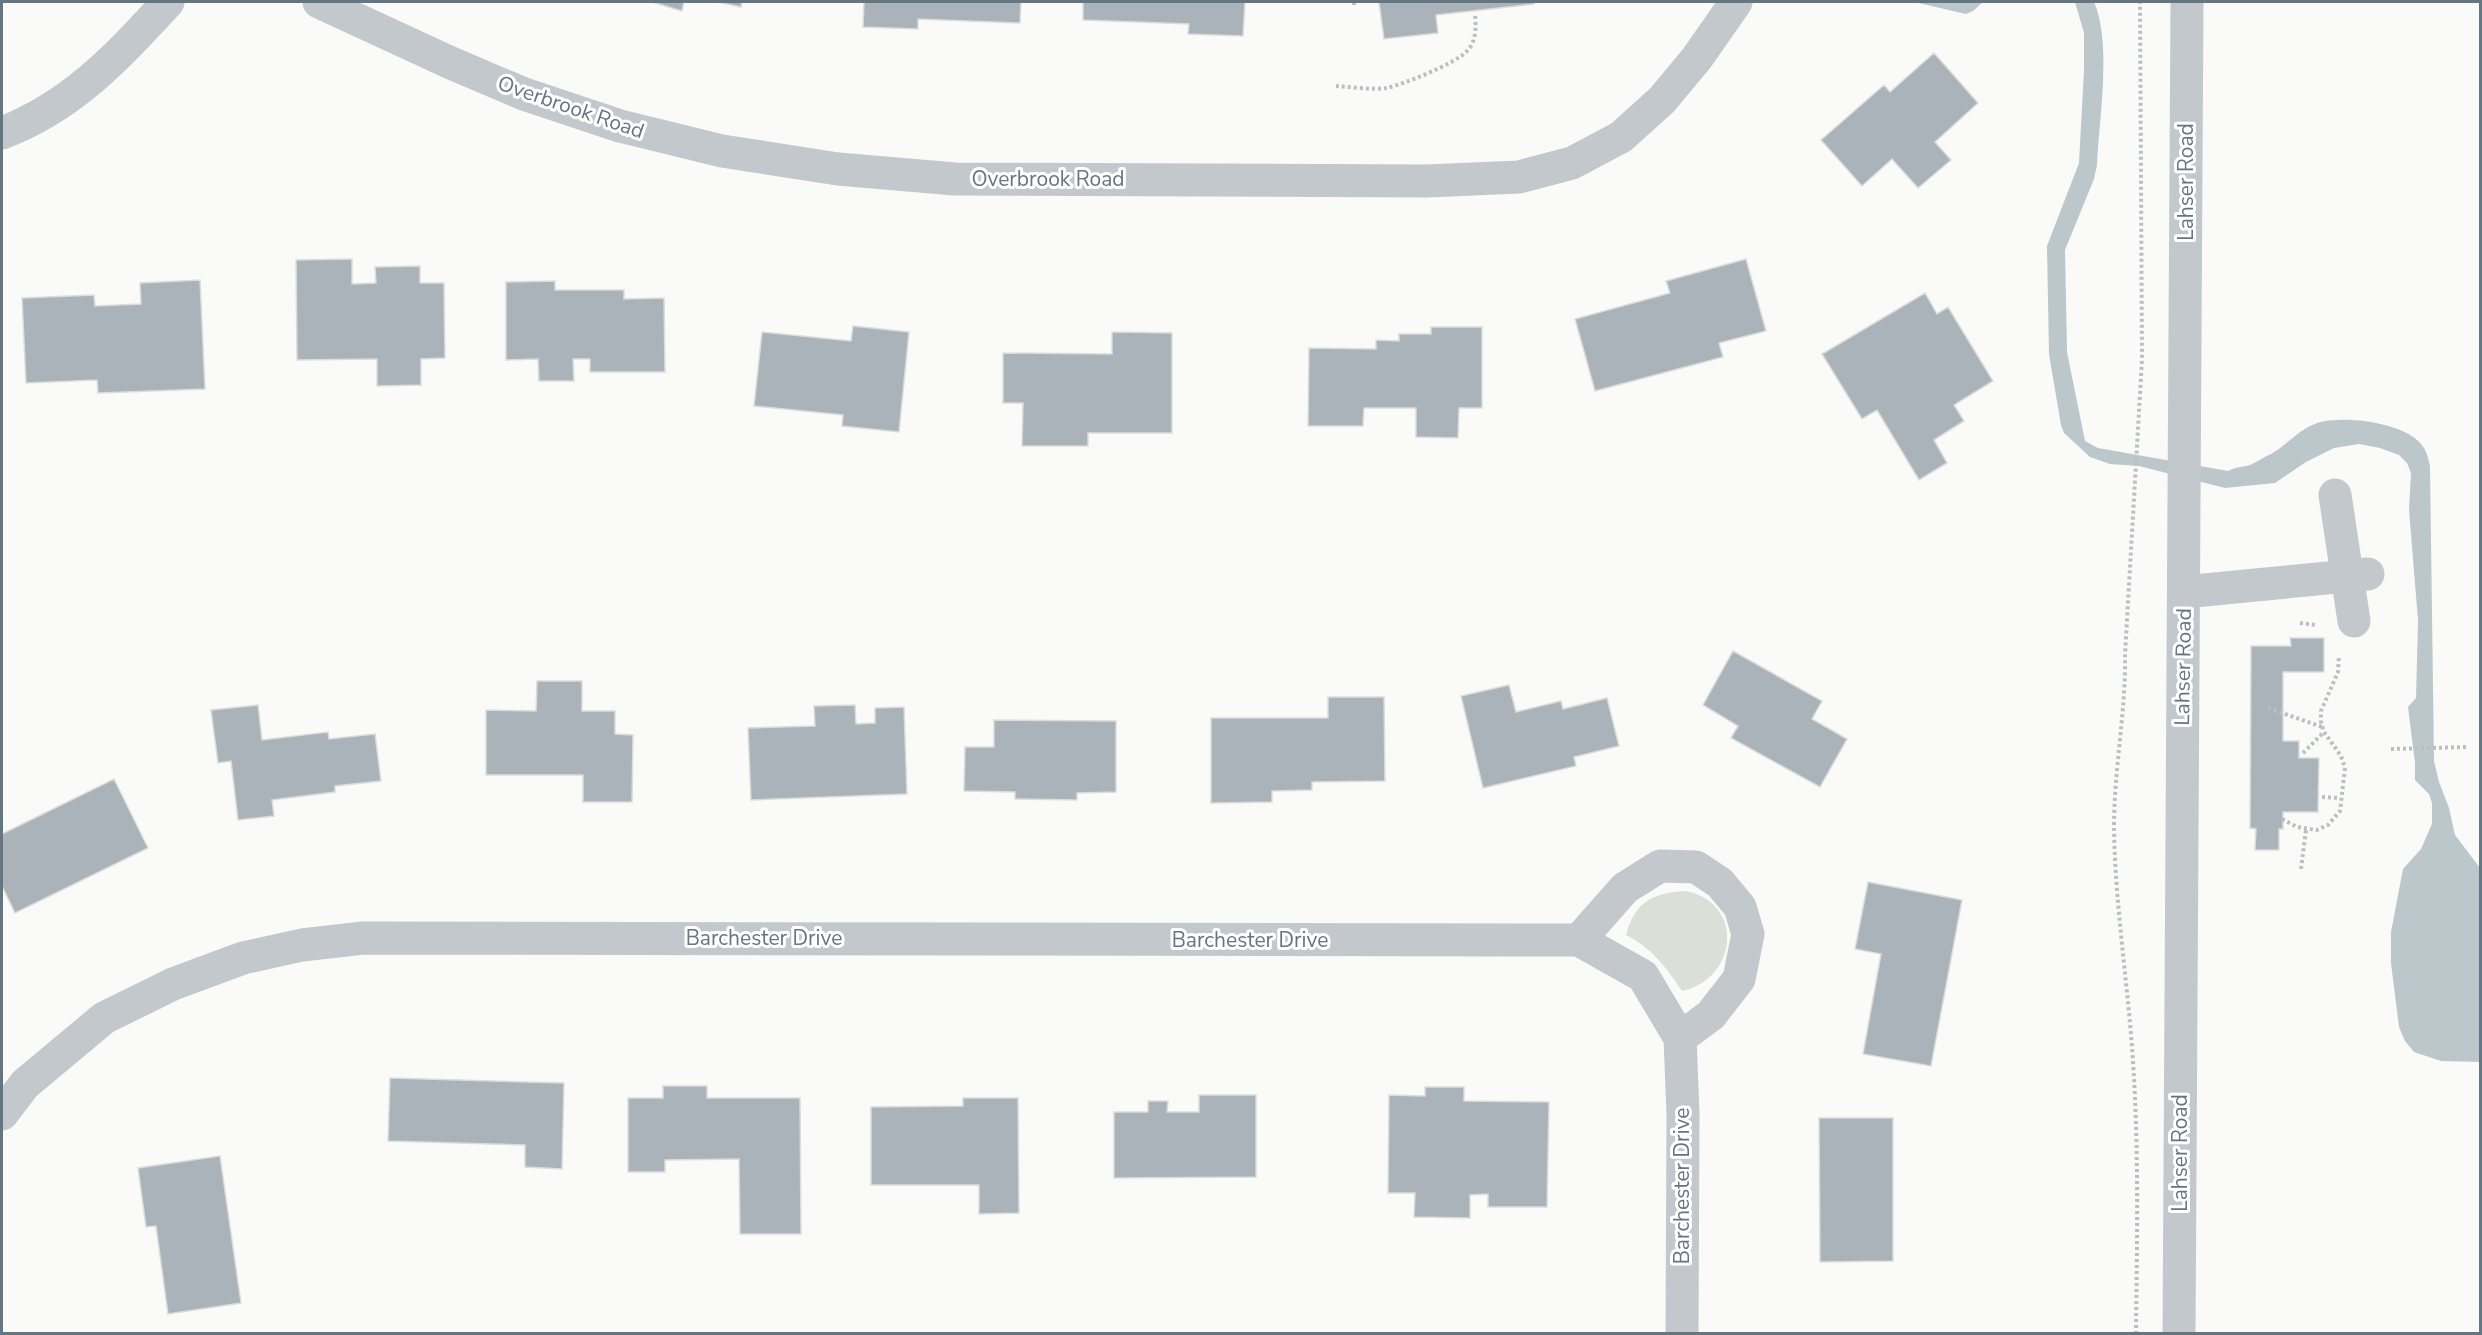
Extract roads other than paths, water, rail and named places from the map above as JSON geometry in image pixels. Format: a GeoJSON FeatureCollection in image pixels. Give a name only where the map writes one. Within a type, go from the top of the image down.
{"type":"FeatureCollection","features":[{"type":"Feature","properties":{"kind":"street"},"geometry":{"type":"LineString","coordinates":[[2,133],[25,124],[66,101],[120,54],[168,2]]}},
{"type":"Feature","properties":{"kind":"street","name":"Overbrook Road"},"geometry":{"type":"LineString","coordinates":[[319,2],[524,94],[621,126],[722,151],[838,169],[955,179],[1427,181],[1519,177],[1572,163],[1621,137],[1662,100],[1697,58],[1736,2]]}},
{"type":"Feature","properties":{"kind":"street","name":"Lahser Road"},"geometry":{"type":"LineString","coordinates":[[2179,1334],[2187,2]]}},
{"type":"Feature","properties":{"kind":"street"},"geometry":{"type":"LineString","coordinates":[[2335,495],[2357,575],[2338,632]]}},
{"type":"Feature","properties":{"kind":"street"},"geometry":{"type":"LineString","coordinates":[[2184,592],[2357,575]]}},
{"type":"Feature","properties":{"kind":"street"},"geometry":{"type":"LineString","coordinates":[[1579,940],[1625,888],[1660,866],[1696,867],[1720,883],[1740,907],[1748,934],[1739,979],[1711,1015],[1680,1038]]}},
{"type":"Feature","properties":{"kind":"street","name":"Barchester Drive"},"geometry":{"type":"LineString","coordinates":[[2,1114],[25,1084],[104,1018],[173,984],[243,958],[302,945],[343,940],[363,938],[1579,940],[1643,976],[1680,1038],[1683,1114],[1682,1334]]}}]}
